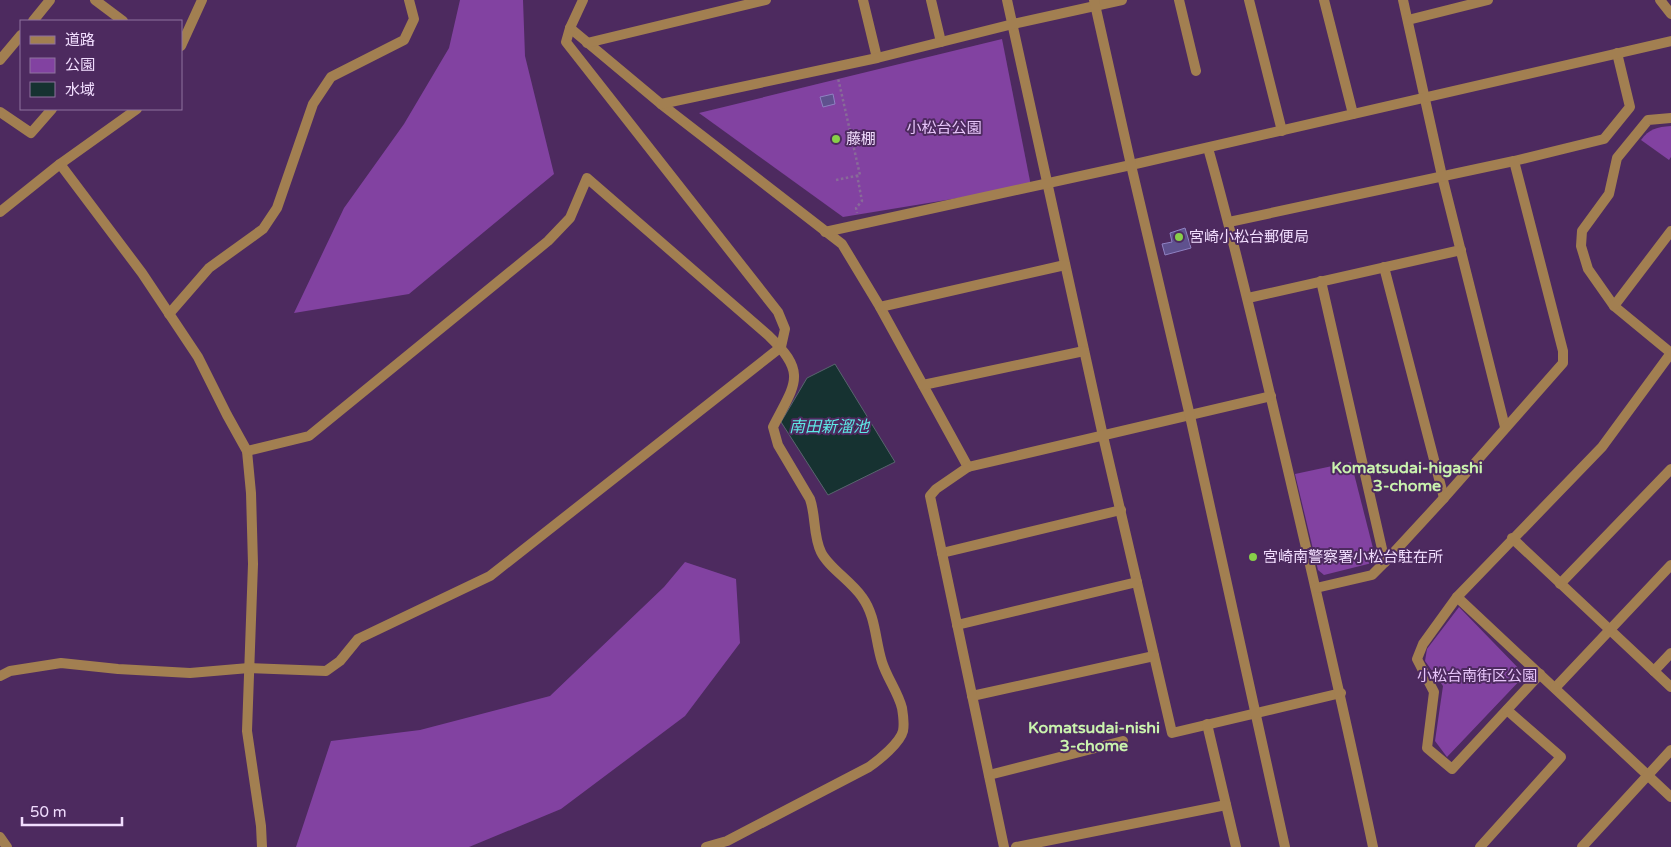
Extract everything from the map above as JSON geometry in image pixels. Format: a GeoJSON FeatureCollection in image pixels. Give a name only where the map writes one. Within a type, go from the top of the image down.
{"type":"FeatureCollection","features":[{"type":"Feature","properties":{"kind":"street"},"geometry":{"type":"LineString","coordinates":[[34,20],[50,0]]}},
{"type":"Feature","properties":{"kind":"street"},"geometry":{"type":"LineString","coordinates":[[95,0],[122,20]]}},
{"type":"Feature","properties":{"kind":"street"},"geometry":{"type":"LineString","coordinates":[[182,44],[202,0]]}},
{"type":"Feature","properties":{"kind":"street"},"geometry":{"type":"LineString","coordinates":[[169,314],[210,268],[263,229],[277,208],[313,104],[331,77],[404,40],[414,20],[410,0]]}},
{"type":"Feature","properties":{"kind":"street"},"geometry":{"type":"LineString","coordinates":[[0,676],[10,671],[62,663],[118,669],[190,673],[249,668],[326,671],[340,661],[358,639],[490,576],[780,347],[785,329],[778,312],[566,42],[570,28],[584,0]]}},
{"type":"Feature","properties":{"kind":"street"},"geometry":{"type":"LineString","coordinates":[[586,43],[766,0]]}},
{"type":"Feature","properties":{"kind":"street"},"geometry":{"type":"LineString","coordinates":[[863,0],[877,58]]}},
{"type":"Feature","properties":{"kind":"street"},"geometry":{"type":"LineString","coordinates":[[931,0],[941,42]]}},
{"type":"Feature","properties":{"kind":"street"},"geometry":{"type":"LineString","coordinates":[[1007,0],[1103,436],[1172,733],[1341,693]]}},
{"type":"Feature","properties":{"kind":"street"},"geometry":{"type":"LineString","coordinates":[[661,104],[877,58],[1095,3],[1122,0]]}},
{"type":"Feature","properties":{"kind":"street"},"geometry":{"type":"LineString","coordinates":[[1179,0],[1196,71]]}},
{"type":"Feature","properties":{"kind":"street"},"geometry":{"type":"LineString","coordinates":[[1249,0],[1282,131]]}},
{"type":"Feature","properties":{"kind":"street"},"geometry":{"type":"LineString","coordinates":[[1324,0],[1353,114]]}},
{"type":"Feature","properties":{"kind":"street"},"geometry":{"type":"LineString","coordinates":[[1403,0],[1442,176],[1505,427]]}},
{"type":"Feature","properties":{"kind":"street"},"geometry":{"type":"LineString","coordinates":[[1408,20],[1488,0]]}},
{"type":"Feature","properties":{"kind":"street"},"geometry":{"type":"LineString","coordinates":[[1660,0],[1671,14]]}},
{"type":"Feature","properties":{"kind":"street"},"geometry":{"type":"LineString","coordinates":[[1095,3],[1190,416],[1285,847]]}},
{"type":"Feature","properties":{"kind":"street"},"geometry":{"type":"LineString","coordinates":[[570,28],[661,104],[842,244],[880,307],[968,467]]}},
{"type":"Feature","properties":{"kind":"street"},"geometry":{"type":"LineString","coordinates":[[0,60],[20,36]]}},
{"type":"Feature","properties":{"kind":"street"},"geometry":{"type":"LineString","coordinates":[[825,232],[1208,148],[1671,41]]}},
{"type":"Feature","properties":{"kind":"street"},"geometry":{"type":"LineString","coordinates":[[1229,222],[1514,161],[1604,139],[1630,107],[1617,53]]}},
{"type":"Feature","properties":{"kind":"street"},"geometry":{"type":"LineString","coordinates":[[0,112],[31,133],[51,110]]}},
{"type":"Feature","properties":{"kind":"street"},"geometry":{"type":"LineString","coordinates":[[0,212],[60,164],[136,110]]}},
{"type":"Feature","properties":{"kind":"street"},"geometry":{"type":"LineString","coordinates":[[1540,674],[1452,768],[1427,748],[1434,692],[1418,659],[1423,644],[1457,597],[1602,447],[1671,353],[1614,306],[1588,269],[1581,246],[1582,231],[1609,194],[1617,158],[1648,120],[1671,118]]}},
{"type":"Feature","properties":{"kind":"street"},"geometry":{"type":"LineString","coordinates":[[1208,148],[1248,298],[1341,693],[1373,847]]}},
{"type":"Feature","properties":{"kind":"street"},"geometry":{"type":"LineString","coordinates":[[1316,588],[1372,575],[1444,498],[1505,427],[1564,363],[1563,351],[1514,161]]}},
{"type":"Feature","properties":{"kind":"street"},"geometry":{"type":"LineString","coordinates":[[60,164],[142,273],[198,357],[247,451],[252,493],[253,564],[247,731],[261,826],[262,847]]}},
{"type":"Feature","properties":{"kind":"street"},"geometry":{"type":"LineString","coordinates":[[247,451],[309,436],[548,240],[570,218],[587,178],[780,347],[794,368],[794,384],[773,427],[778,445],[810,499],[813,507],[819,549],[824,557],[863,597],[872,613],[882,662],[902,708],[903,732],[887,754],[869,768],[727,841],[706,847]]}},
{"type":"Feature","properties":{"kind":"street"},"geometry":{"type":"LineString","coordinates":[[1614,306],[1671,231]]}},
{"type":"Feature","properties":{"kind":"street"},"geometry":{"type":"LineString","coordinates":[[1248,298],[1461,250]]}},
{"type":"Feature","properties":{"kind":"street"},"geometry":{"type":"LineString","coordinates":[[880,307],[1065,265]]}},
{"type":"Feature","properties":{"kind":"street"},"geometry":{"type":"LineString","coordinates":[[1384,268],[1444,498]]}},
{"type":"Feature","properties":{"kind":"street"},"geometry":{"type":"LineString","coordinates":[[1322,281],[1385,562]]}},
{"type":"Feature","properties":{"kind":"street"},"geometry":{"type":"LineString","coordinates":[[923,385],[1084,351]]}},
{"type":"Feature","properties":{"kind":"street"},"geometry":{"type":"LineString","coordinates":[[1004,847],[930,496],[936,489],[968,467],[1271,396]]}},
{"type":"Feature","properties":{"kind":"street"},"geometry":{"type":"LineString","coordinates":[[1560,584],[1671,469]]}},
{"type":"Feature","properties":{"kind":"street"},"geometry":{"type":"LineString","coordinates":[[942,553],[1121,510]]}},
{"type":"Feature","properties":{"kind":"street"},"geometry":{"type":"LineString","coordinates":[[1512,538],[1671,687]]}},
{"type":"Feature","properties":{"kind":"street"},"geometry":{"type":"LineString","coordinates":[[1556,688],[1671,565]]}},
{"type":"Feature","properties":{"kind":"street"},"geometry":{"type":"LineString","coordinates":[[957,625],[1137,582]]}},
{"type":"Feature","properties":{"kind":"street"},"geometry":{"type":"LineString","coordinates":[[1457,597],[1671,797]]}},
{"type":"Feature","properties":{"kind":"street"},"geometry":{"type":"LineString","coordinates":[[1654,671],[1671,653]]}},
{"type":"Feature","properties":{"kind":"street"},"geometry":{"type":"LineString","coordinates":[[972,696],[1154,656]]}},
{"type":"Feature","properties":{"kind":"street"},"geometry":{"type":"LineString","coordinates":[[1480,847],[1561,757],[1507,710]]}},
{"type":"Feature","properties":{"kind":"street"},"geometry":{"type":"LineString","coordinates":[[1207,724],[1236,847]]}},
{"type":"Feature","properties":{"kind":"street"},"geometry":{"type":"LineString","coordinates":[[989,775],[1123,741]]}},
{"type":"Feature","properties":{"kind":"street"},"geometry":{"type":"LineString","coordinates":[[1582,847],[1671,750]]}},
{"type":"Feature","properties":{"kind":"street"},"geometry":{"type":"LineString","coordinates":[[1016,847],[1226,806]]}},
{"type":"Feature","properties":{"kind":"street"},"geometry":{"type":"LineString","coordinates":[[0,838],[7,847]]}},
{"type":"Feature","properties":{"kind":"path"},"geometry":{"type":"LineString","coordinates":[[836,72],[860,175],[836,180]]}},
{"type":"Feature","properties":{"kind":"path"},"geometry":{"type":"LineString","coordinates":[[857,175],[862,201]]}},
{"type":"Feature","properties":{"kind":"green space"},"geometry":{"type":"Polygon","coordinates":[[[460,0],[523,0],[525,56],[554,174],[409,294],[294,313],[344,208],[404,124],[449,48],[460,0]]]}},
{"type":"Feature","properties":{"kind":"green space","name":"小松台公園"},"geometry":{"type":"Polygon","coordinates":[[[1002,39],[1031,186],[843,217],[699,113],[1002,39]]]}},
{"type":"Feature","properties":{"kind":"green space"},"geometry":{"type":"Polygon","coordinates":[[[1671,126],[1671,157],[1669,160],[1641,140],[1654,129],[1671,126]]]}},
{"type":"Feature","properties":{"kind":"green space"},"geometry":{"type":"Polygon","coordinates":[[[1351,462],[1375,556],[1372,563],[1324,575],[1318,570],[1295,474],[1351,462]]]}},
{"type":"Feature","properties":{"kind":"green space"},"geometry":{"type":"Polygon","coordinates":[[[685,562],[736,579],[740,643],[685,716],[561,809],[469,847],[296,847],[331,741],[420,730],[550,696],[664,587],[685,562]]]}},
{"type":"Feature","properties":{"kind":"green space","name":"小松台南街区公園"},"geometry":{"type":"Polygon","coordinates":[[[1459,607],[1525,675],[1447,757],[1435,741],[1443,686],[1425,661],[1427,649],[1459,607]]]}},
{"type":"Feature","properties":{"kind":"water","name":"南田新溜池"},"geometry":{"type":"Polygon","coordinates":[[[835,364],[895,462],[828,495],[781,422],[807,378],[835,364]]]}},
{"type":"Feature","properties":{"kind":"building"},"geometry":{"type":"Polygon","coordinates":[[[833,94],[835,104],[823,107],[820,97],[833,94]]]}},
{"type":"Feature","properties":{"kind":"building","name":"宮崎小松台郵便局"},"geometry":{"type":"Polygon","coordinates":[[[1185,228],[1191,248],[1165,255],[1162,244],[1172,242],[1170,233],[1185,228]]]}},
{"type":"Feature","properties":{"kind":"place","name":"藤棚"},"geometry":{"type":"Point","coordinates":[836,139]}},
{"type":"Feature","properties":{"kind":"place","name":"宮崎小松台郵便局"},"geometry":{"type":"Point","coordinates":[1179,237]}},
{"type":"Feature","properties":{"kind":"place","name":"宮崎南警察署小松台駐在所"},"geometry":{"type":"Point","coordinates":[1253,557]}},
{"type":"Feature","properties":{"kind":"district","name":"Komatsudai-higashi 3-chome"},"geometry":{"type":"Point","coordinates":[1407,477]}},
{"type":"Feature","properties":{"kind":"district","name":"Komatsudai-nishi 3-chome"},"geometry":{"type":"Point","coordinates":[1094,737]}}]}
